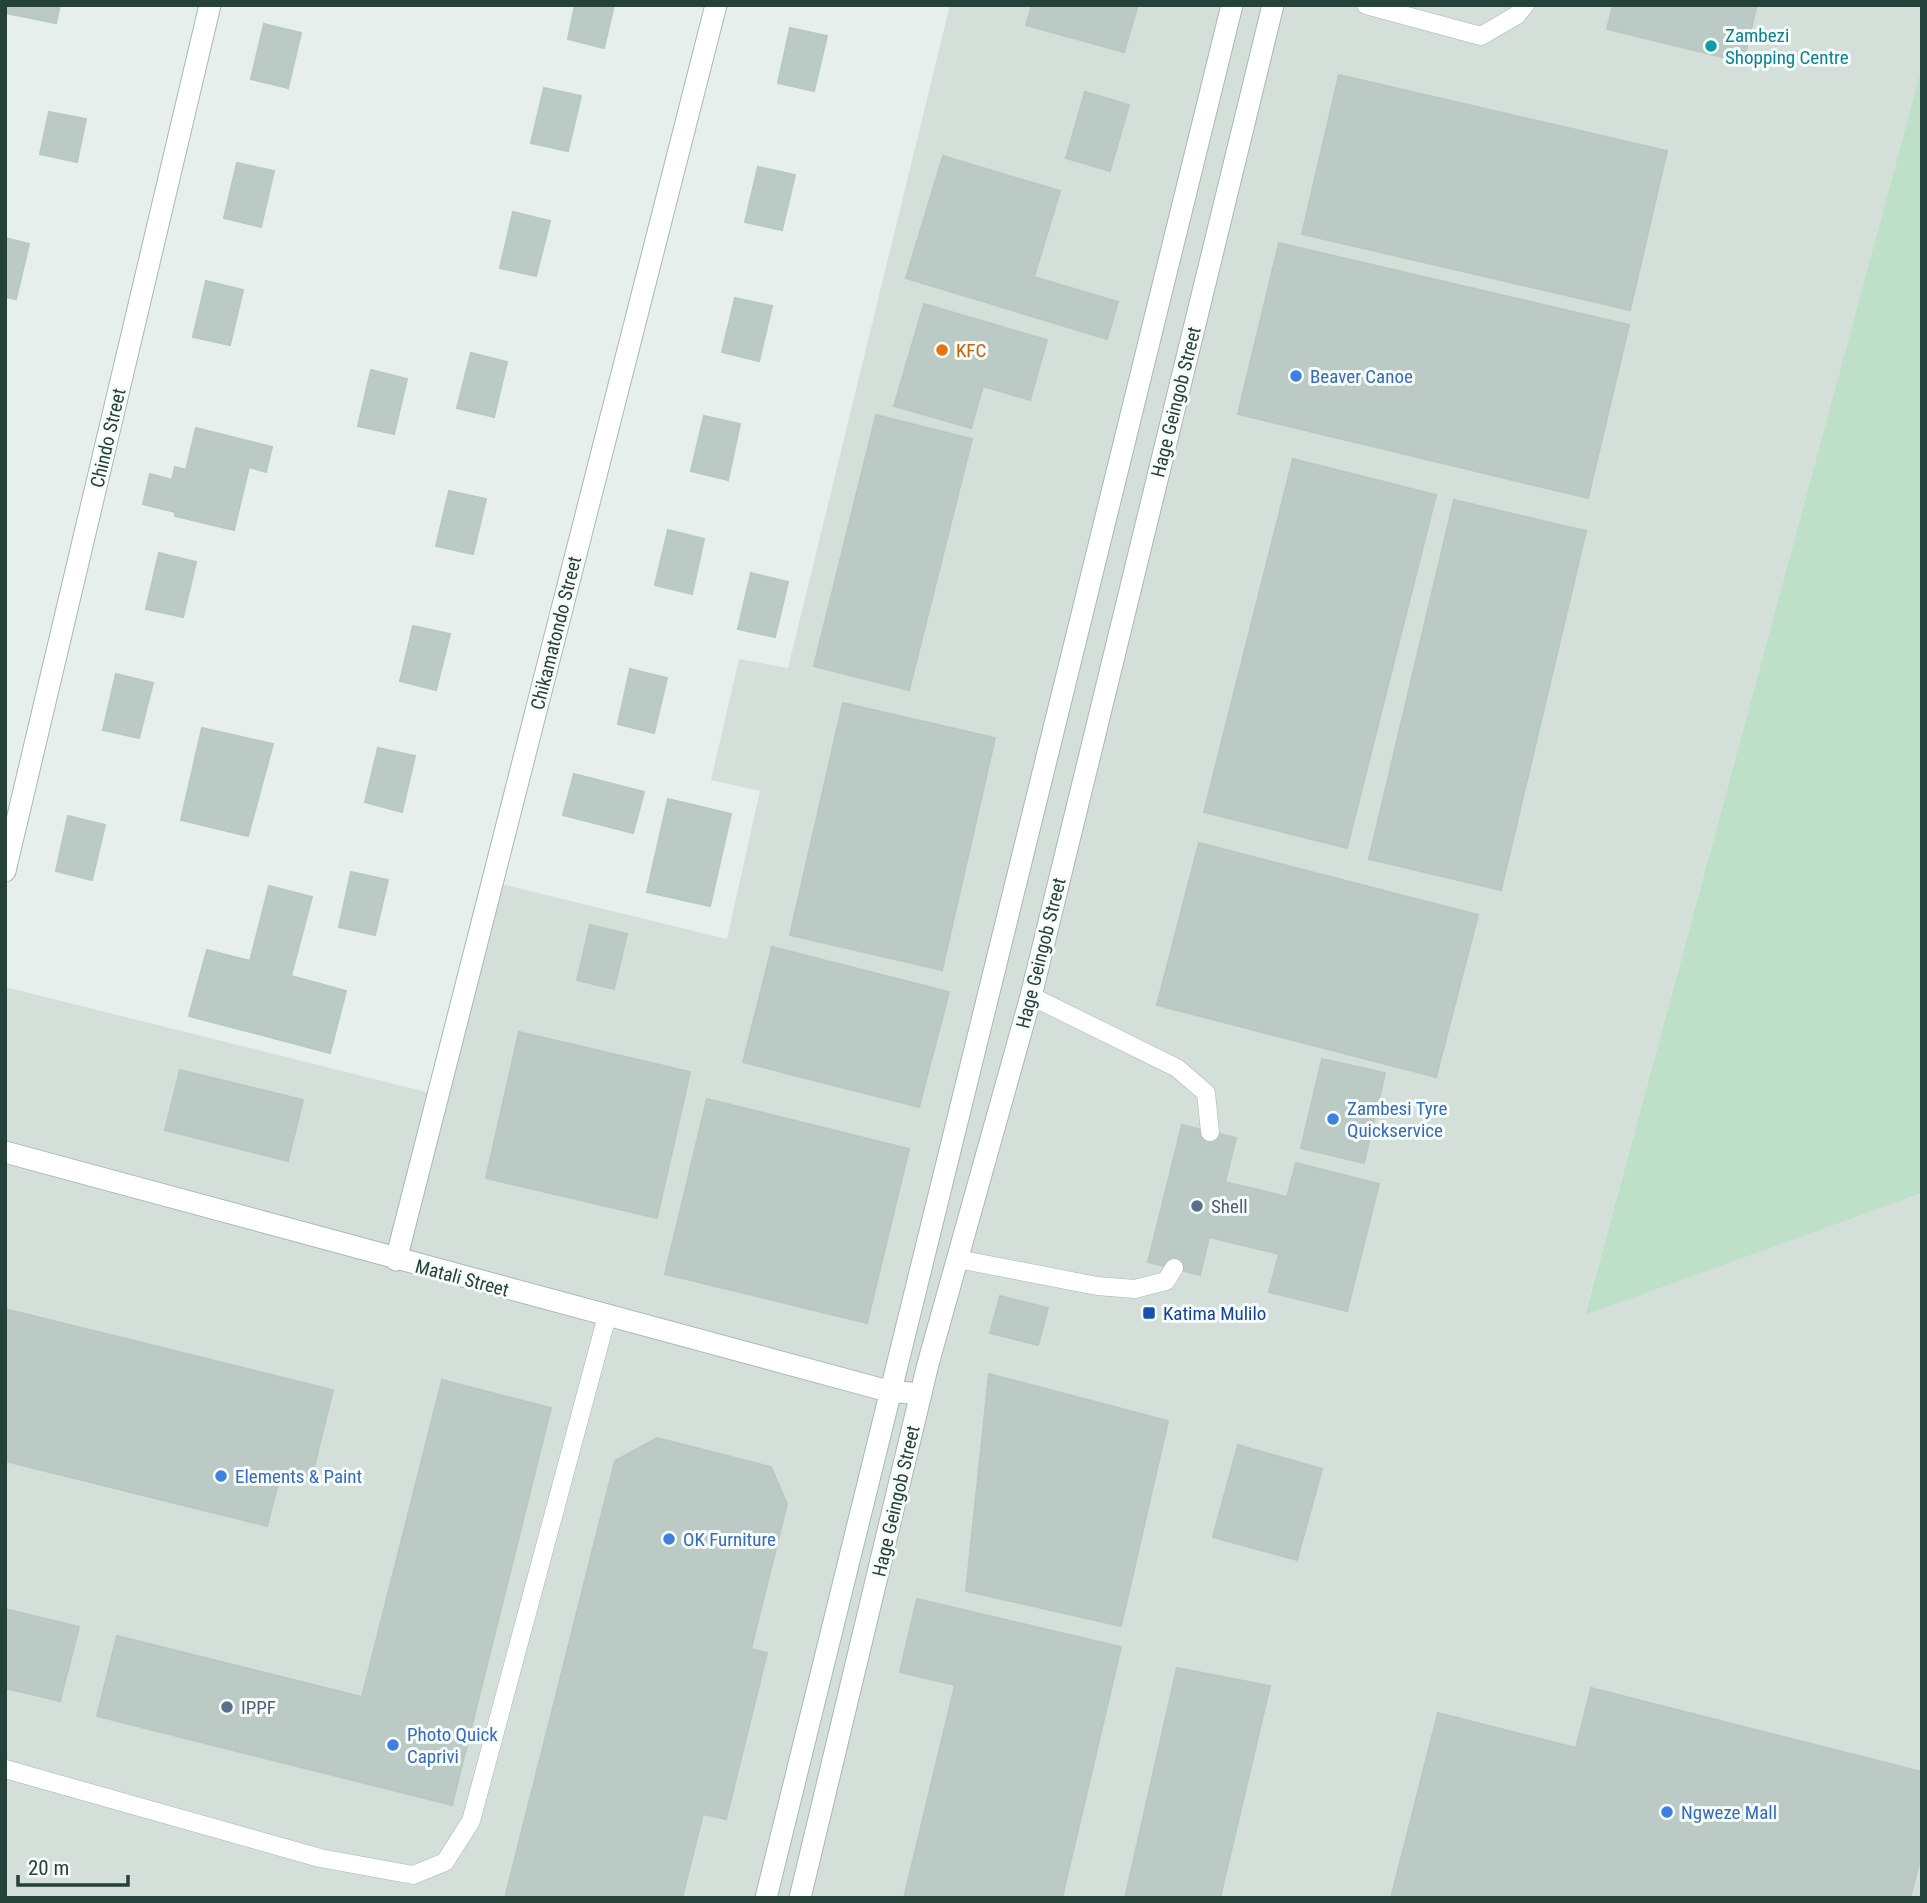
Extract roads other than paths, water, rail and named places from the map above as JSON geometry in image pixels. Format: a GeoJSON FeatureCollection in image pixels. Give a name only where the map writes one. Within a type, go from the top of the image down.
{"type":"FeatureCollection","features":[{"type":"Feature","properties":{"kind":"street","name":"Chindo Street"},"geometry":{"type":"LineString","coordinates":[[5,870],[210,5]]}},
{"type":"Feature","properties":{"kind":"street","name":"Chikamatondo Street"},"geometry":{"type":"LineString","coordinates":[[396,1260],[716,5]]}},
{"type":"Feature","properties":{"kind":"street","name":"Hage Geingob Street"},"geometry":{"type":"LineString","coordinates":[[765,1898],[1232,5]]}},
{"type":"Feature","properties":{"kind":"street","name":"Hage Geingob Street"},"geometry":{"type":"LineString","coordinates":[[800,1898],[921,1394],[1031,996],[1273,5]]}},
{"type":"Feature","properties":{"kind":"street","name":"Matali Street"},"geometry":{"type":"LineString","coordinates":[[5,1152],[888,1391],[921,1394]]}},
{"type":"Feature","properties":{"kind":"lane"},"geometry":{"type":"LineString","coordinates":[[1366,5],[1481,36],[1517,15],[1525,5]]}},
{"type":"Feature","properties":{"kind":"lane"},"geometry":{"type":"LineString","coordinates":[[1031,996],[1177,1068],[1206,1093],[1210,1132]]}},
{"type":"Feature","properties":{"kind":"lane"},"geometry":{"type":"LineString","coordinates":[[958,1259],[1097,1286],[1135,1289],[1166,1281],[1174,1268]]}},
{"type":"Feature","properties":{"kind":"lane"},"geometry":{"type":"LineString","coordinates":[[5,1769],[320,1858],[413,1875],[445,1862],[471,1821],[607,1316]]}},
{"type":"Feature","properties":{"kind":"place","name":"Zambezi Shopping Centre"},"geometry":{"type":"Point","coordinates":[1711,46]}},
{"type":"Feature","properties":{"kind":"place","name":"KFC"},"geometry":{"type":"Point","coordinates":[942,350]}},
{"type":"Feature","properties":{"kind":"place","name":"Beaver Canoe"},"geometry":{"type":"Point","coordinates":[1296,376]}},
{"type":"Feature","properties":{"kind":"place","name":"Zambesi Tyre Quickservice"},"geometry":{"type":"Point","coordinates":[1333,1119]}},
{"type":"Feature","properties":{"kind":"place","name":"Shell"},"geometry":{"type":"Point","coordinates":[1197,1206]}},
{"type":"Feature","properties":{"kind":"place","name":"Katima Mulilo"},"geometry":{"type":"Point","coordinates":[1149,1313]}},
{"type":"Feature","properties":{"kind":"place","name":"Elements & Paint"},"geometry":{"type":"Point","coordinates":[221,1476]}},
{"type":"Feature","properties":{"kind":"place","name":"OK Furniture"},"geometry":{"type":"Point","coordinates":[669,1539]}},
{"type":"Feature","properties":{"kind":"place","name":"IPPF"},"geometry":{"type":"Point","coordinates":[227,1707]}},
{"type":"Feature","properties":{"kind":"place","name":"Photo Quick Caprivi"},"geometry":{"type":"Point","coordinates":[393,1745]}},
{"type":"Feature","properties":{"kind":"place","name":"Ngweze Mall"},"geometry":{"type":"Point","coordinates":[1667,1812]}}]}
